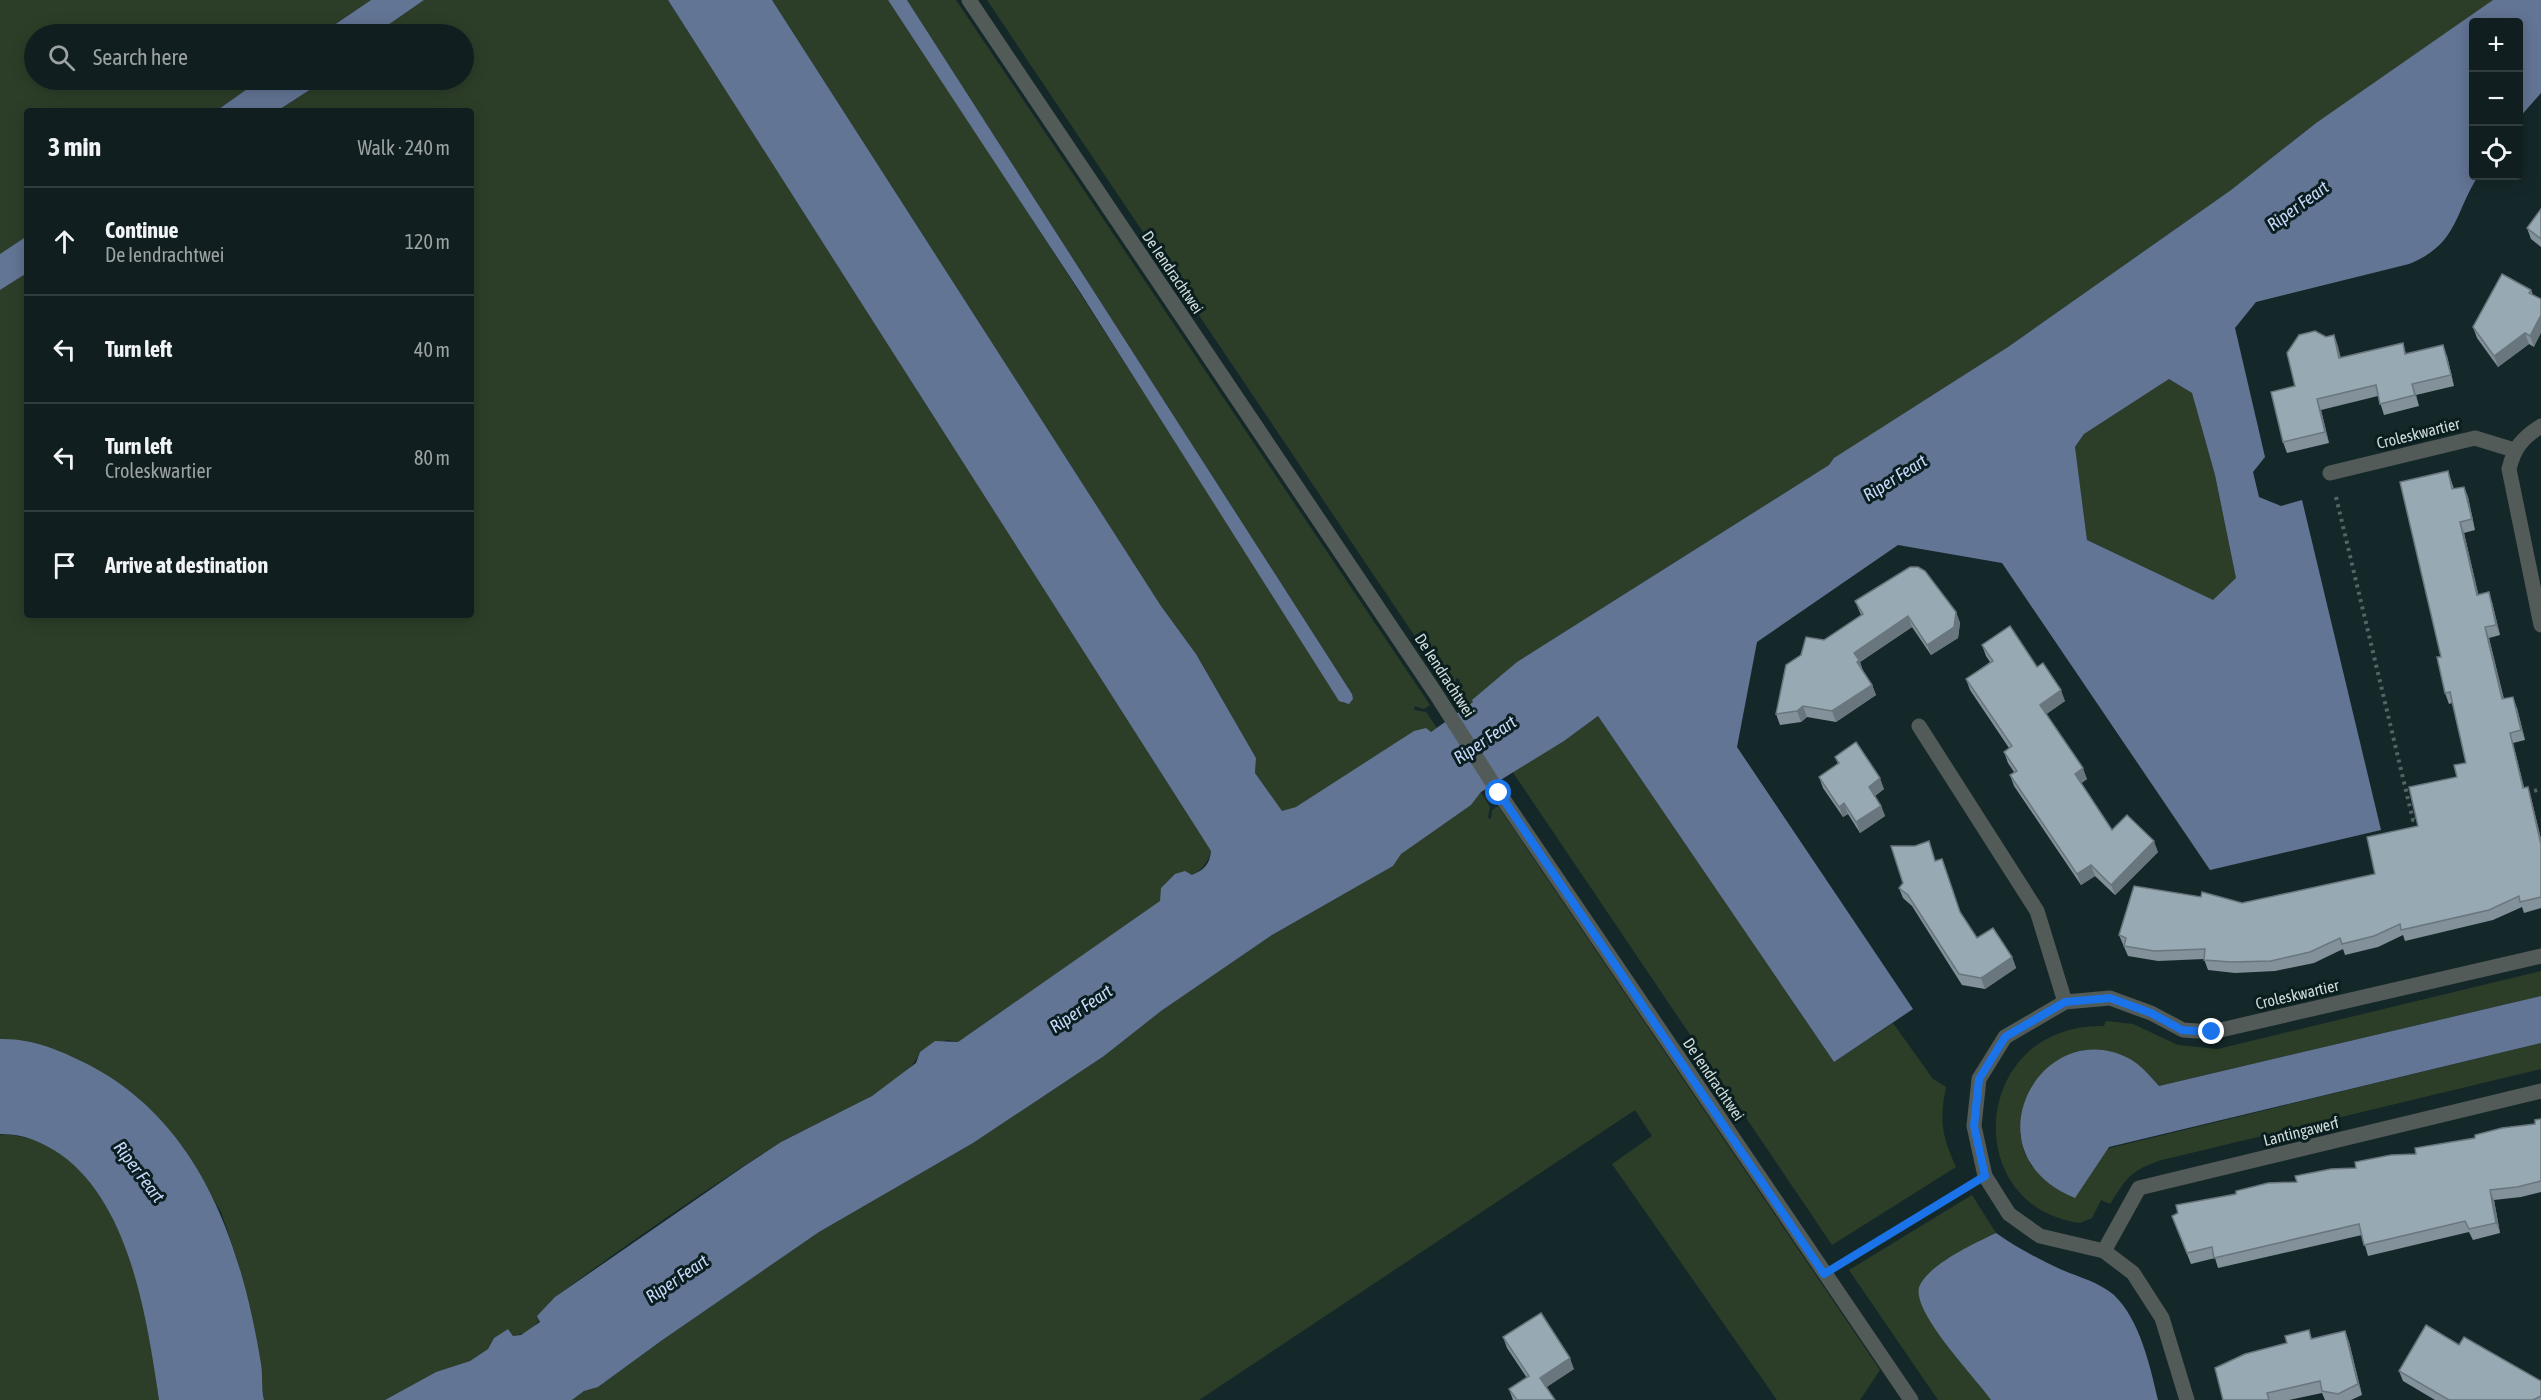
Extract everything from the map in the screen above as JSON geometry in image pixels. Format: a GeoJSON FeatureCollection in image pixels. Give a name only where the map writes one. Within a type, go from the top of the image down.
{"type":"FeatureCollection","features":[{"type":"Feature","properties":{"kind":"street","name":"De Iendrachtwei"},"geometry":{"type":"LineString","coordinates":[[969,0],[1436,694],[1499,793],[1911,1400]]}},
{"type":"Feature","properties":{"kind":"street"},"geometry":{"type":"LineString","coordinates":[[2541,426],[2525,436],[2514,450],[2509,469],[2541,625]]}},
{"type":"Feature","properties":{"kind":"street","name":"Croleskwartier"},"geometry":{"type":"LineString","coordinates":[[2330,473],[2475,438],[2514,450]]}},
{"type":"Feature","properties":{"kind":"street"},"geometry":{"type":"LineString","coordinates":[[1919,726],[2037,911],[2065,1002]]}},
{"type":"Feature","properties":{"kind":"street","name":"Croleskwartier"},"geometry":{"type":"LineString","coordinates":[[2187,1400],[2162,1318],[2133,1273],[2104,1251],[2040,1236],[2009,1214],[1985,1176],[1974,1126],[1979,1079],[2005,1037],[2065,1002],[2110,998],[2151,1013],[2182,1030],[2212,1032],[2541,956]]}},
{"type":"Feature","properties":{"kind":"street","name":"Lantingawerf"},"geometry":{"type":"LineString","coordinates":[[2104,1251],[2139,1188],[2541,1091]]}},
{"type":"Feature","properties":{"kind":"path"},"geometry":{"type":"LineString","coordinates":[[2330,473],[2413,820],[2425,818]]}},
{"type":"Feature","properties":{"kind":"path"},"geometry":{"type":"LineString","coordinates":[[2518,795],[2541,789]]}},
{"type":"Feature","properties":{"kind":"path"},"geometry":{"type":"LineString","coordinates":[[1824,1274],[1985,1176]]}},
{"type":"Feature","properties":{"kind":"green space"},"geometry":{"type":"Polygon","coordinates":[[[0,0],[371,0],[336,24],[24,24],[24,90],[246,90],[220,108],[24,108],[24,238],[0,254],[0,0]]]}},
{"type":"Feature","properties":{"kind":"green space"},"geometry":{"type":"Polygon","coordinates":[[[424,0],[668,0],[1211,851],[1209,858],[1198,871],[1161,901],[958,1042],[947,1040],[920,1052],[912,1065],[898,1079],[858,1103],[781,1142],[626,1246],[552,1300],[536,1325],[530,1330],[513,1336],[508,1329],[494,1338],[488,1349],[470,1361],[436,1372],[385,1400],[264,1400],[242,1277],[232,1244],[221,1212],[183,1147],[106,1075],[62,1053],[0,1039],[0,290],[24,275],[24,618],[474,618],[474,108],[282,108],[310,90],[474,90],[474,24],[389,24],[424,0]]]}},
{"type":"Feature","properties":{"kind":"green space"},"geometry":{"type":"Polygon","coordinates":[[[772,0],[888,0],[964,113],[1344,704],[1352,694],[907,0],[956,0],[1430,705],[1424,709],[1415,706],[1414,710],[1426,712],[1437,728],[1296,807],[1282,812],[1255,773],[1256,758],[1196,654],[1161,606],[772,0]]]}},
{"type":"Feature","properties":{"kind":"green space"},"geometry":{"type":"Polygon","coordinates":[[[987,0],[2494,0],[2316,123],[2231,190],[2008,347],[1835,458],[1829,465],[1517,662],[1468,706],[1458,690],[1460,679],[1456,678],[1455,688],[1451,690],[987,0]]]}},
{"type":"Feature","properties":{"kind":"green space"},"geometry":{"type":"Polygon","coordinates":[[[2169,379],[2192,393],[2215,475],[2236,578],[2213,601],[2087,540],[2075,448],[2084,434],[2169,379]]]}},
{"type":"Feature","properties":{"kind":"green space"},"geometry":{"type":"Polygon","coordinates":[[[1598,716],[1834,1062],[1893,1023],[1933,1079],[1946,1087],[1943,1128],[1956,1167],[1832,1245],[1512,771],[1564,741],[1598,716]]]}},
{"type":"Feature","properties":{"kind":"green space"},"geometry":{"type":"Polygon","coordinates":[[[1481,792],[1490,807],[1488,818],[1491,819],[1492,810],[1498,806],[1880,1370],[1860,1400],[1777,1400],[1612,1164],[1652,1136],[1635,1110],[1199,1400],[572,1400],[584,1391],[598,1387],[819,1232],[973,1143],[1104,1056],[1161,1011],[1272,935],[1393,866],[1400,854],[1471,805],[1481,792]]]}},
{"type":"Feature","properties":{"kind":"green space"},"geometry":{"type":"Polygon","coordinates":[[[2541,971],[2541,996],[2159,1086],[2144,1071],[2128,1060],[2110,1053],[2088,1050],[2020,1134],[2024,1151],[2032,1167],[2541,1043],[2541,1069],[2162,1160],[2136,1171],[2110,1204],[2101,1200],[2092,1218],[2080,1223],[2041,1210],[2014,1185],[1999,1153],[1996,1117],[2006,1083],[2027,1053],[2060,1033],[2104,1026],[2106,1021],[2133,1024],[2178,1045],[2218,1049],[2541,971]]]}},
{"type":"Feature","properties":{"kind":"green space"},"geometry":{"type":"Polygon","coordinates":[[[7,1134],[35,1140],[51,1147],[78,1168],[99,1194],[117,1226],[141,1296],[159,1400],[0,1400],[0,1135],[7,1134]]]}},
{"type":"Feature","properties":{"kind":"green space"},"geometry":{"type":"Polygon","coordinates":[[[1972,1195],[1996,1233],[1980,1241],[1988,1396],[1991,1400],[1938,1400],[1849,1270],[1972,1195]]]}},
{"type":"Feature","properties":{"kind":"water"},"geometry":{"type":"Polygon","coordinates":[[[371,0],[424,0],[389,24],[336,24],[371,0]]]}},
{"type":"Feature","properties":{"kind":"water","name":"Riper Feart"},"geometry":{"type":"Polygon","coordinates":[[[668,0],[772,0],[1161,606],[1196,654],[1256,758],[1255,773],[1282,811],[1296,807],[1414,731],[1426,728],[1431,732],[1473,702],[1472,700],[1517,662],[1829,465],[1834,458],[2008,347],[2231,190],[2316,123],[2493,0],[2541,0],[2541,93],[2523,113],[2523,18],[2469,18],[2469,180],[2476,180],[2453,227],[2437,247],[2409,264],[2256,302],[2235,328],[2265,457],[2253,472],[2259,497],[2281,506],[2302,500],[2381,830],[2210,870],[2002,563],[1898,545],[1757,642],[1737,747],[1913,1009],[1834,1062],[1598,716],[1564,741],[1481,792],[1471,805],[1401,854],[1393,866],[1272,935],[1161,1011],[1104,1056],[973,1143],[819,1232],[598,1387],[584,1391],[572,1400],[385,1400],[436,1372],[470,1361],[488,1349],[494,1338],[508,1329],[513,1336],[521,1335],[540,1322],[537,1316],[555,1297],[781,1142],[872,1096],[916,1063],[920,1052],[935,1041],[958,1042],[1160,901],[1161,888],[1175,874],[1185,871],[1192,875],[1200,871],[1208,863],[1211,851],[668,0]],[[2169,379],[2084,434],[2075,447],[2087,540],[2213,600],[2236,578],[2215,475],[2192,393],[2169,379]]]}},
{"type":"Feature","properties":{"kind":"water"},"geometry":{"type":"Polygon","coordinates":[[[888,0],[907,0],[1352,694],[1353,699],[1349,704],[1339,701],[1080,292],[888,0]]]}},
{"type":"Feature","properties":{"kind":"water"},"geometry":{"type":"Polygon","coordinates":[[[246,90],[310,90],[282,108],[220,108],[246,90]]]}},
{"type":"Feature","properties":{"kind":"water"},"geometry":{"type":"Polygon","coordinates":[[[24,238],[24,275],[0,290],[0,254],[24,238]]]}},
{"type":"Feature","properties":{"kind":"water"},"geometry":{"type":"Polygon","coordinates":[[[2541,996],[2541,1043],[2109,1147],[2075,1198],[2042,1177],[2024,1151],[2020,1122],[2028,1094],[2045,1070],[2069,1055],[2098,1050],[2130,1059],[2159,1086],[2541,996]]]}},
{"type":"Feature","properties":{"kind":"water","name":"Riper Feart"},"geometry":{"type":"Polygon","coordinates":[[[0,1039],[47,1046],[91,1066],[129,1091],[162,1121],[189,1155],[210,1193],[228,1234],[242,1276],[261,1364],[264,1400],[159,1400],[141,1300],[132,1266],[104,1202],[84,1176],[60,1154],[39,1142],[24,1137],[0,1134],[0,1039]]]}},
{"type":"Feature","properties":{"kind":"water"},"geometry":{"type":"Polygon","coordinates":[[[1996,1233],[2035,1257],[2095,1283],[2114,1295],[2131,1317],[2143,1344],[2158,1400],[1991,1400],[1933,1326],[1919,1296],[1920,1285],[1933,1269],[1996,1233]]]}},
{"type":"Feature","properties":{"kind":"building"},"geometry":{"type":"Polygon","coordinates":[[[2541,209],[2541,239],[2527,228],[2541,209]]]}},
{"type":"Feature","properties":{"kind":"building"},"geometry":{"type":"Polygon","coordinates":[[[2502,274],[2531,290],[2529,293],[2541,299],[2541,315],[2530,336],[2525,333],[2494,356],[2473,327],[2502,274]]]}},
{"type":"Feature","properties":{"kind":"building"},"geometry":{"type":"Polygon","coordinates":[[[2315,331],[2326,337],[2334,335],[2339,358],[2403,343],[2405,354],[2443,345],[2451,375],[2412,384],[2415,395],[2380,404],[2376,385],[2317,399],[2325,432],[2283,442],[2271,392],[2295,386],[2287,353],[2299,335],[2315,331]]]}},
{"type":"Feature","properties":{"kind":"building"},"geometry":{"type":"Polygon","coordinates":[[[2448,471],[2452,489],[2464,487],[2472,519],[2460,522],[2477,595],[2489,592],[2496,625],[2485,627],[2502,699],[2513,697],[2521,730],[2510,733],[2523,788],[2528,787],[2541,845],[2541,897],[2520,902],[2519,896],[2489,910],[2401,930],[2400,924],[2374,936],[2342,944],[2340,938],[2310,952],[2271,961],[2204,960],[2205,949],[2154,951],[2124,946],[2126,938],[2119,935],[2134,886],[2201,897],[2202,892],[2242,903],[2375,874],[2367,837],[2418,826],[2409,787],[2457,777],[2454,765],[2466,763],[2450,692],[2445,693],[2437,657],[2441,657],[2400,482],[2448,471]]]}},
{"type":"Feature","properties":{"kind":"building"},"geometry":{"type":"Polygon","coordinates":[[[1910,567],[1918,567],[1925,571],[1956,612],[1954,627],[1927,645],[1908,616],[1854,653],[1872,685],[1832,711],[1803,706],[1797,711],[1776,714],[1786,665],[1801,655],[1806,637],[1824,640],[1863,614],[1855,601],[1910,567]]]}},
{"type":"Feature","properties":{"kind":"building"},"geometry":{"type":"Polygon","coordinates":[[[2010,626],[2037,667],[2043,663],[2061,690],[2040,705],[2083,768],[2075,774],[2112,830],[2127,815],[2154,841],[2111,885],[2091,865],[2077,874],[2010,775],[2017,771],[2004,752],[2012,746],[1966,679],[1993,661],[1982,645],[2010,626]]]}},
{"type":"Feature","properties":{"kind":"building"},"geometry":{"type":"Polygon","coordinates":[[[1856,742],[1880,778],[1869,787],[1881,806],[1856,822],[1844,803],[1839,807],[1819,777],[1839,763],[1835,757],[1856,742]]]}},
{"type":"Feature","properties":{"kind":"building"},"geometry":{"type":"Polygon","coordinates":[[[1929,841],[1935,861],[1942,859],[1960,912],[1977,938],[1993,928],[2012,957],[1981,978],[1959,974],[1908,895],[1899,888],[1903,883],[1891,846],[1915,846],[1929,841]]]}},
{"type":"Feature","properties":{"kind":"building"},"geometry":{"type":"Polygon","coordinates":[[[2541,1119],[2541,1181],[2490,1190],[2496,1223],[2469,1229],[2465,1221],[2364,1245],[2359,1224],[2214,1258],[2212,1247],[2187,1253],[2172,1216],[2178,1213],[2176,1205],[2236,1194],[2236,1191],[2268,1183],[2297,1182],[2295,1176],[2331,1169],[2356,1168],[2355,1162],[2391,1155],[2416,1154],[2415,1148],[2475,1138],[2475,1135],[2502,1128],[2535,1124],[2535,1120],[2541,1119]]]}},
{"type":"Feature","properties":{"kind":"building"},"geometry":{"type":"Polygon","coordinates":[[[1541,1313],[1570,1358],[1540,1378],[1555,1400],[1517,1400],[1509,1389],[1529,1376],[1503,1337],[1541,1313]]]}},
{"type":"Feature","properties":{"kind":"building"},"geometry":{"type":"Polygon","coordinates":[[[2426,1325],[2459,1345],[2464,1337],[2541,1381],[2541,1396],[2533,1400],[2449,1400],[2399,1371],[2426,1325]]]}},
{"type":"Feature","properties":{"kind":"building"},"geometry":{"type":"Polygon","coordinates":[[[2309,1330],[2311,1339],[2345,1331],[2358,1384],[2338,1394],[2322,1391],[2320,1381],[2267,1393],[2269,1400],[2223,1400],[2215,1368],[2245,1354],[2287,1343],[2285,1336],[2309,1330]]]}},
{"type":"Feature","properties":{"kind":"route"},"geometry":{"type":"LineString","coordinates":[[1499,793],[1824,1274],[1985,1176],[1974,1126],[1979,1079],[2005,1037],[2065,1002],[2110,998],[2151,1013],[2182,1030],[2212,1032]]}}]}
